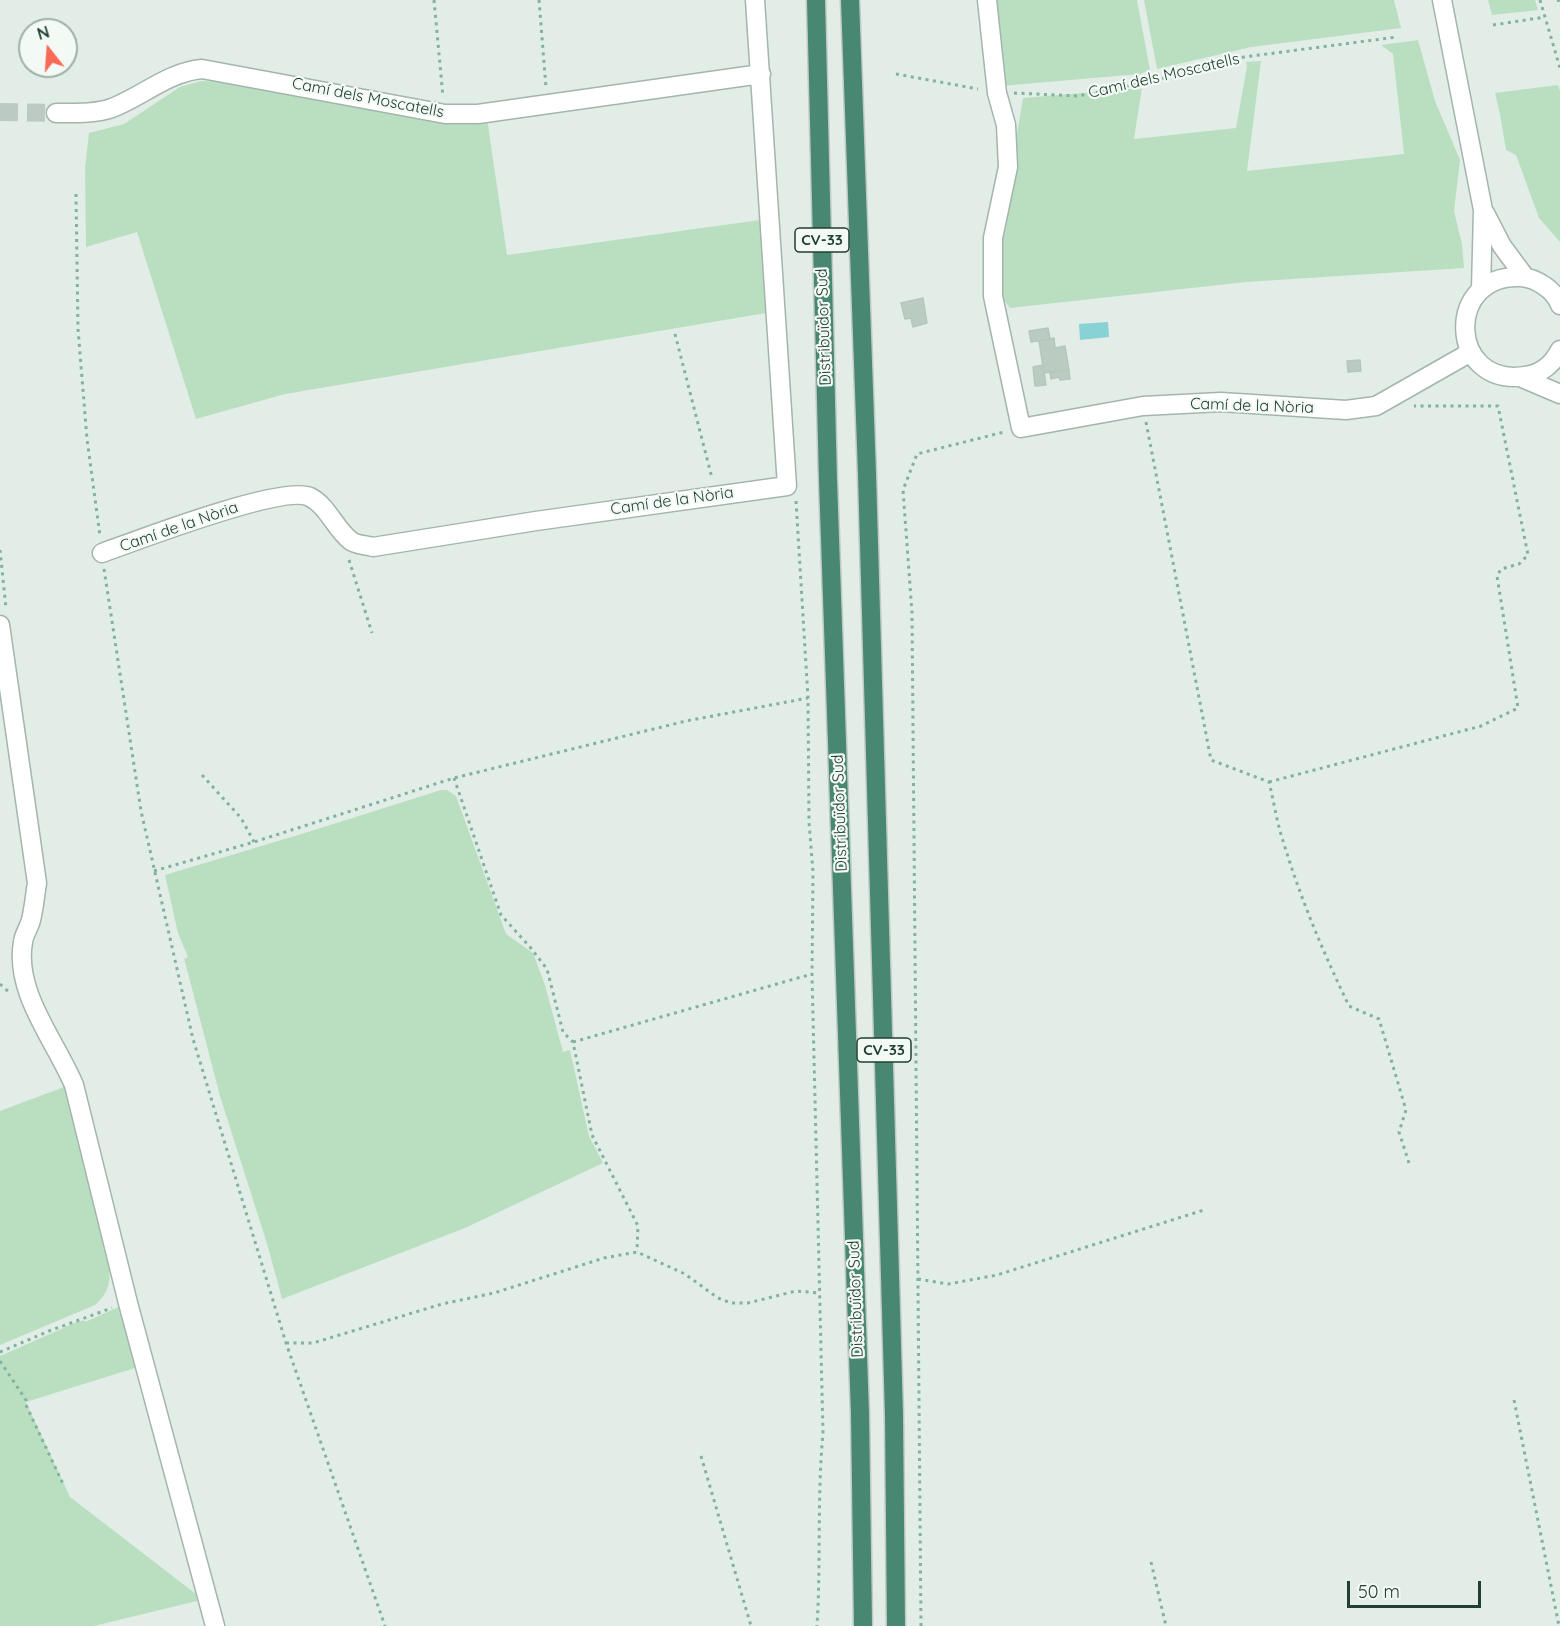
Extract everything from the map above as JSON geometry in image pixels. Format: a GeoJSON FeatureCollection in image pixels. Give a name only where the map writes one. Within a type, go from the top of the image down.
{"type":"FeatureCollection","features":[{"type":"Feature","properties":{"kind":"highway","name":"CV-33"},"geometry":{"type":"LineString","coordinates":[[850,0],[894,1403],[896,1626]]}},
{"type":"Feature","properties":{"kind":"highway","name":"Distribuïdor Sud"},"geometry":{"type":"LineString","coordinates":[[815,4],[829,504],[860,1401],[863,1626]]}},
{"type":"Feature","properties":{"kind":"street"},"geometry":{"type":"LineString","coordinates":[[755,0],[787,486]]}},
{"type":"Feature","properties":{"kind":"street"},"geometry":{"type":"LineString","coordinates":[[987,0],[997,93],[1006,125],[1008,167],[993,238],[993,296],[1022,428]]}},
{"type":"Feature","properties":{"kind":"street"},"geometry":{"type":"LineString","coordinates":[[1442,0],[1484,210],[1481,290]]}},
{"type":"Feature","properties":{"kind":"street","name":"Camí dels Moscatells"},"geometry":{"type":"LineString","coordinates":[[56,113],[81,113],[110,109],[186,70],[202,69],[445,114],[478,114],[761,74]]}},
{"type":"Feature","properties":{"kind":"street"},"geometry":{"type":"LineString","coordinates":[[1484,210],[1502,246],[1525,277]]}},
{"type":"Feature","properties":{"kind":"street"},"geometry":{"type":"LineString","coordinates":[[1560,305],[1558,299],[1546,287],[1525,277],[1508,277],[1491,282],[1481,290],[1470,304],[1464,321],[1467,345],[1479,364],[1493,374],[1512,379],[1534,375],[1549,366],[1560,350]]}},
{"type":"Feature","properties":{"kind":"street","name":"Camí de la Nòria"},"geometry":{"type":"LineString","coordinates":[[1022,428],[1143,406],[1221,402],[1346,410],[1376,406],[1471,352]]}},
{"type":"Feature","properties":{"kind":"street"},"geometry":{"type":"LineString","coordinates":[[1520,377],[1560,394]]}},
{"type":"Feature","properties":{"kind":"street","name":"Camí de la Nòria"},"geometry":{"type":"LineString","coordinates":[[102,553],[228,509],[289,495],[309,496],[325,509],[352,542],[373,547],[787,486]]}},
{"type":"Feature","properties":{"kind":"street"},"geometry":{"type":"LineString","coordinates":[[0,625],[36,883],[31,921],[23,941],[22,976],[30,997],[74,1085],[128,1303],[215,1626]]}},
{"type":"Feature","properties":{"kind":"path"},"geometry":{"type":"LineString","coordinates":[[434,0],[445,114]]}},
{"type":"Feature","properties":{"kind":"path"},"geometry":{"type":"LineString","coordinates":[[540,0],[547,94],[544,104]]}},
{"type":"Feature","properties":{"kind":"path"},"geometry":{"type":"LineString","coordinates":[[1540,0],[1560,68]]}},
{"type":"Feature","properties":{"kind":"path"},"geometry":{"type":"LineString","coordinates":[[1493,25],[1545,17]]}},
{"type":"Feature","properties":{"kind":"path","name":"Camí dels Moscatells"},"geometry":{"type":"LineString","coordinates":[[896,74],[997,93],[1078,96],[1153,81],[1244,57],[1397,37]]}},
{"type":"Feature","properties":{"kind":"path"},"geometry":{"type":"LineString","coordinates":[[76,194],[78,329],[87,439],[141,811],[194,1040],[286,1342],[385,1626]]}},
{"type":"Feature","properties":{"kind":"path"},"geometry":{"type":"LineString","coordinates":[[675,334],[716,495]]}},
{"type":"Feature","properties":{"kind":"path"},"geometry":{"type":"LineString","coordinates":[[1143,406],[1211,760],[1269,782],[1482,726],[1518,708],[1497,576],[1501,569],[1520,564],[1528,555],[1498,406],[1409,406]]}},
{"type":"Feature","properties":{"kind":"path"},"geometry":{"type":"LineString","coordinates":[[921,1626],[912,613],[903,490],[917,454],[1022,428]]}},
{"type":"Feature","properties":{"kind":"path"},"geometry":{"type":"LineString","coordinates":[[787,486],[797,504],[802,625],[808,698],[813,872],[812,974],[823,1433],[819,1473],[820,1577],[816,1626]]}},
{"type":"Feature","properties":{"kind":"path"},"geometry":{"type":"LineString","coordinates":[[348,558],[372,633]]}},
{"type":"Feature","properties":{"kind":"path"},"geometry":{"type":"LineString","coordinates":[[154,871],[254,842],[454,778],[686,721],[808,698]]}},
{"type":"Feature","properties":{"kind":"path"},"geometry":{"type":"LineString","coordinates":[[202,775],[241,818],[254,842]]}},
{"type":"Feature","properties":{"kind":"path"},"geometry":{"type":"LineString","coordinates":[[454,778],[501,915],[547,969],[563,1032],[573,1042],[592,1135],[638,1226],[637,1252]]}},
{"type":"Feature","properties":{"kind":"path"},"geometry":{"type":"LineString","coordinates":[[1269,782],[1283,842],[1296,882],[1330,968],[1349,1006],[1379,1019],[1406,1110],[1398,1132],[1409,1163]]}},
{"type":"Feature","properties":{"kind":"path"},"geometry":{"type":"LineString","coordinates":[[573,1042],[812,974]]}},
{"type":"Feature","properties":{"kind":"path"},"geometry":{"type":"LineString","coordinates":[[918,1279],[948,1284],[997,1275],[1204,1210]]}},
{"type":"Feature","properties":{"kind":"path"},"geometry":{"type":"LineString","coordinates":[[286,1342],[313,1343],[442,1304],[494,1293],[604,1258],[637,1252],[685,1274],[718,1298],[731,1303],[748,1303],[796,1291],[819,1293]]}},
{"type":"Feature","properties":{"kind":"path"},"geometry":{"type":"LineString","coordinates":[[0,1352],[49,1331],[128,1303]]}},
{"type":"Feature","properties":{"kind":"path"},"geometry":{"type":"LineString","coordinates":[[0,1361],[26,1400],[25,1403],[64,1486]]}},
{"type":"Feature","properties":{"kind":"path"},"geometry":{"type":"LineString","coordinates":[[1514,1400],[1559,1626]]}},
{"type":"Feature","properties":{"kind":"path"},"geometry":{"type":"LineString","coordinates":[[701,1456],[750,1626]]}},
{"type":"Feature","properties":{"kind":"path"},"geometry":{"type":"LineString","coordinates":[[1151,1562],[1166,1626]]}},
{"type":"Feature","properties":{"kind":"green space"},"geometry":{"type":"Polygon","coordinates":[[[990,0],[1137,0],[1150,70],[1140,74],[1001,86],[990,0]]]}},
{"type":"Feature","properties":{"kind":"green space"},"geometry":{"type":"Polygon","coordinates":[[[1144,0],[1394,0],[1401,28],[1251,47],[1157,69],[1144,0]]]}},
{"type":"Feature","properties":{"kind":"green space"},"geometry":{"type":"Polygon","coordinates":[[[1488,0],[1535,0],[1538,10],[1492,15],[1488,0]]]}},
{"type":"Feature","properties":{"kind":"green space"},"geometry":{"type":"Polygon","coordinates":[[[1418,40],[1435,101],[1460,160],[1454,211],[1462,244],[1464,268],[1246,282],[1010,308],[999,294],[997,255],[1023,98],[1142,88],[1134,139],[1236,128],[1246,62],[1261,61],[1247,171],[1404,154],[1393,54],[1381,45],[1418,40]]]}},
{"type":"Feature","properties":{"kind":"green space"},"geometry":{"type":"Polygon","coordinates":[[[201,81],[229,82],[487,118],[507,255],[760,220],[766,313],[285,394],[196,419],[137,232],[86,247],[85,168],[89,133],[124,124],[180,87],[201,81]]]}},
{"type":"Feature","properties":{"kind":"green space"},"geometry":{"type":"Polygon","coordinates":[[[1558,85],[1560,91],[1560,242],[1539,218],[1516,155],[1506,150],[1495,93],[1558,85]]]}},
{"type":"Feature","properties":{"kind":"green space"},"geometry":{"type":"Polygon","coordinates":[[[447,790],[456,796],[506,934],[533,953],[545,985],[563,1052],[570,1050],[589,1136],[603,1163],[465,1228],[282,1299],[220,1096],[184,959],[188,957],[178,933],[165,875],[447,790]]]}},
{"type":"Feature","properties":{"kind":"green space"},"geometry":{"type":"Polygon","coordinates":[[[64,1087],[75,1121],[109,1266],[109,1282],[103,1297],[95,1305],[0,1345],[0,1111],[64,1087]]]}},
{"type":"Feature","properties":{"kind":"green space"},"geometry":{"type":"Polygon","coordinates":[[[123,1305],[138,1367],[26,1402],[70,1497],[196,1594],[197,1601],[94,1626],[0,1626],[0,1356],[77,1322],[84,1320],[85,1322],[123,1305]]]}},
{"type":"Feature","properties":{"kind":"water"},"geometry":{"type":"Polygon","coordinates":[[[1108,322],[1109,337],[1080,340],[1079,324],[1108,322]]]}},
{"type":"Feature","properties":{"kind":"building"},"geometry":{"type":"Polygon","coordinates":[[[923,298],[927,323],[913,327],[911,318],[905,319],[901,303],[923,298]]]}},
{"type":"Feature","properties":{"kind":"building"},"geometry":{"type":"Polygon","coordinates":[[[1048,328],[1050,339],[1031,342],[1029,331],[1048,328]]]}},
{"type":"Feature","properties":{"kind":"building"},"geometry":{"type":"Polygon","coordinates":[[[1054,338],[1055,348],[1065,346],[1069,370],[1044,373],[1039,341],[1054,338]]]}},
{"type":"Feature","properties":{"kind":"building"},"geometry":{"type":"Polygon","coordinates":[[[1360,360],[1361,371],[1348,372],[1347,361],[1360,360]]]}},
{"type":"Feature","properties":{"kind":"building"},"geometry":{"type":"Polygon","coordinates":[[[1043,365],[1046,385],[1035,386],[1033,367],[1043,365]]]}},
{"type":"Feature","properties":{"kind":"building"},"geometry":{"type":"Polygon","coordinates":[[[1069,370],[1070,379],[1060,380],[1059,377],[1051,379],[1050,372],[1069,370]]]}},
{"type":"Feature","properties":{"kind":"tunnel"},"geometry":{"type":"LineString","coordinates":[[0,112],[56,113]]}}]}
